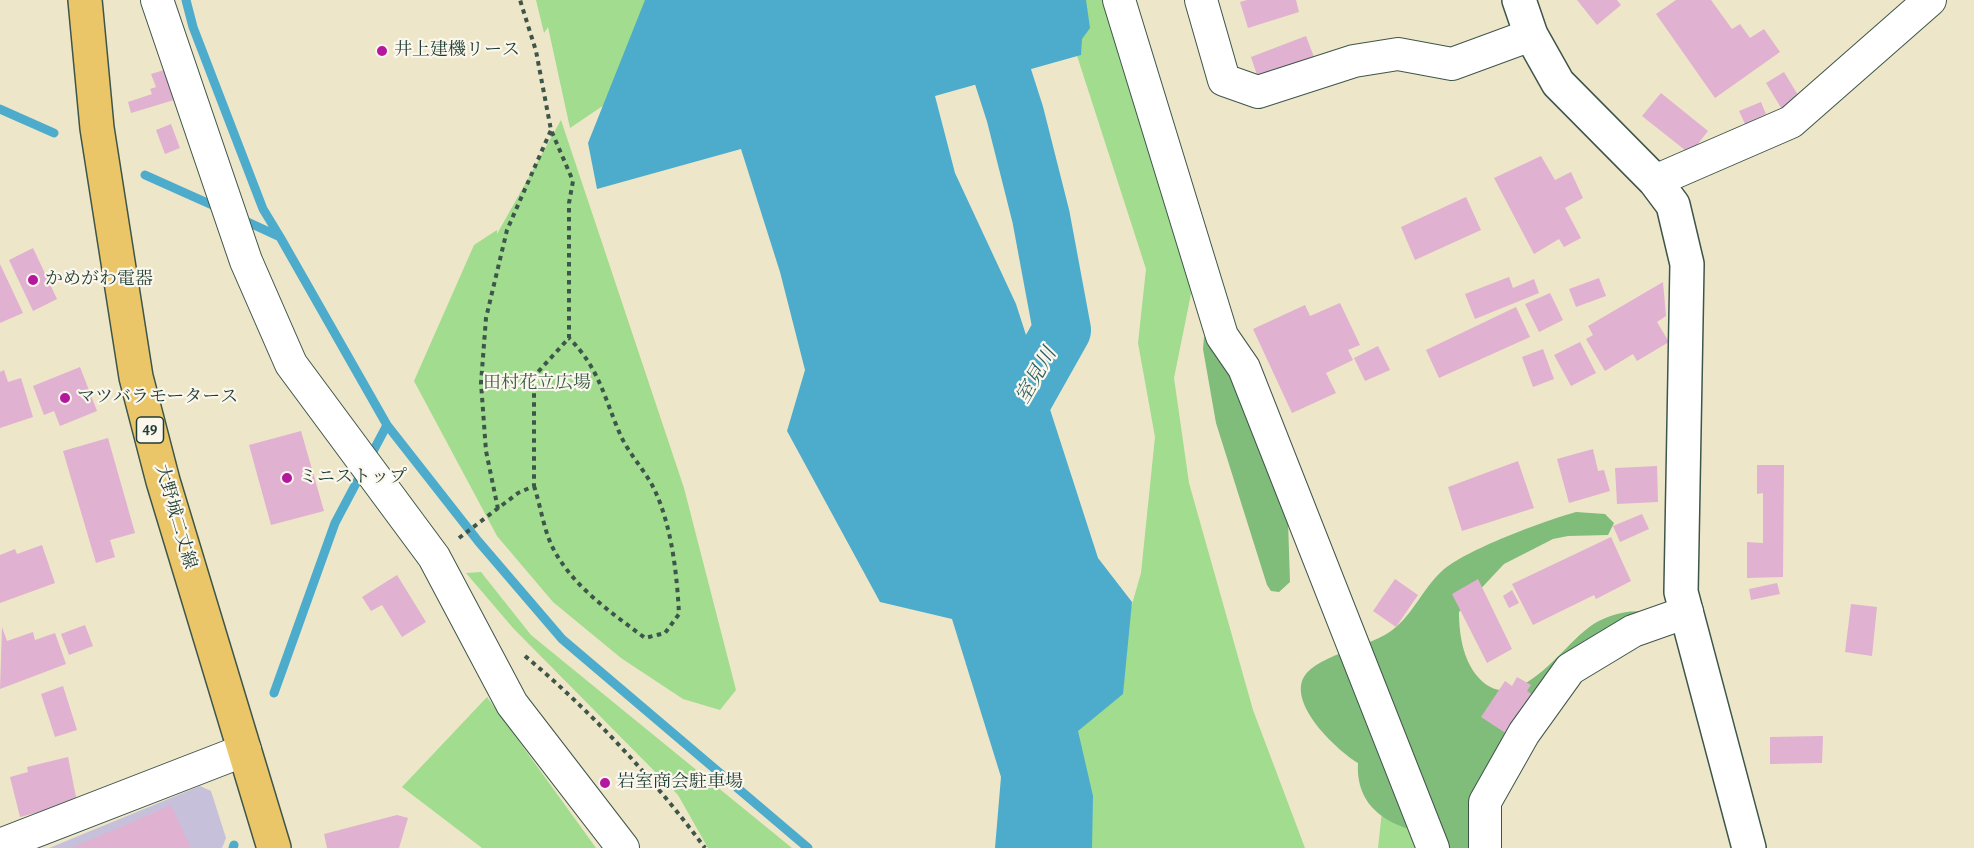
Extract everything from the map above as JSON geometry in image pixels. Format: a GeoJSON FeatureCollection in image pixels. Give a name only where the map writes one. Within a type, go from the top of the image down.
{"type":"FeatureCollection","features":[{"type":"Feature","properties":{"kind":"main road","name":"大野城二丈線"},"geometry":{"type":"LineString","coordinates":[[85,0],[97,128],[136,377],[163,481],[274,848]]}},
{"type":"Feature","properties":{"kind":"street"},"geometry":{"type":"LineString","coordinates":[[157,0],[246,261],[291,364],[434,557],[512,704],[623,848]]}},
{"type":"Feature","properties":{"kind":"street"},"geometry":{"type":"LineString","coordinates":[[1119,0],[1222,336],[1244,368],[1433,848]]}},
{"type":"Feature","properties":{"kind":"street"},"geometry":{"type":"LineString","coordinates":[[1201,0],[1224,80],[1258,92],[1354,61],[1398,54],[1452,63],[1531,35]]}},
{"type":"Feature","properties":{"kind":"street"},"geometry":{"type":"LineString","coordinates":[[1519,0],[1531,35],[1558,83],[1655,181],[1673,205],[1688,264],[1681,592],[1749,848]]}},
{"type":"Feature","properties":{"kind":"street"},"geometry":{"type":"LineString","coordinates":[[1655,181],[1791,122],[1930,0]]}},
{"type":"Feature","properties":{"kind":"street"},"geometry":{"type":"LineString","coordinates":[[1485,848],[1485,802],[1524,733],[1570,669],[1633,631],[1687,612]]}},
{"type":"Feature","properties":{"kind":"street"},"geometry":{"type":"LineString","coordinates":[[0,844],[245,750]]}},
{"type":"Feature","properties":{"kind":"path"},"geometry":{"type":"LineString","coordinates":[[520,0],[536,51],[551,130],[573,181],[569,203],[569,338],[537,373],[534,384],[534,486],[554,551],[572,576],[590,596],[645,638],[664,633],[679,614],[678,595],[669,540],[656,493],[621,437],[599,378],[585,354],[569,338]]}},
{"type":"Feature","properties":{"kind":"path"},"geometry":{"type":"LineString","coordinates":[[498,508],[486,451],[480,383],[486,318],[507,230],[551,130]]}},
{"type":"Feature","properties":{"kind":"path"},"geometry":{"type":"LineString","coordinates":[[434,557],[518,492],[534,486]]}},
{"type":"Feature","properties":{"kind":"path"},"geometry":{"type":"LineString","coordinates":[[520,652],[554,680],[668,798],[705,848]]}},
{"type":"Feature","properties":{"kind":"shaded area"},"geometry":{"type":"Polygon","coordinates":[[[200,786],[211,791],[226,838],[222,848],[49,848],[200,786]]]}},
{"type":"Feature","properties":{"kind":"green space"},"geometry":{"type":"Polygon","coordinates":[[[536,0],[660,0],[616,97],[570,128],[548,27],[544,33],[536,0]]]}},
{"type":"Feature","properties":{"kind":"green space"},"geometry":{"type":"Polygon","coordinates":[[[1059,0],[1103,0],[1121,64],[1193,284],[1174,378],[1189,483],[1253,710],[1305,848],[1079,848],[1063,721],[1109,684],[1141,573],[1155,437],[1138,343],[1146,269],[1059,0]]]}},
{"type":"Feature","properties":{"kind":"green space","name":"田村花立広場"},"geometry":{"type":"Polygon","coordinates":[[[561,120],[684,488],[736,690],[720,710],[683,699],[621,658],[553,602],[497,536],[414,381],[474,245],[497,230],[497,234],[561,120]]]}},
{"type":"Feature","properties":{"kind":"green space"},"geometry":{"type":"Polygon","coordinates":[[[1211,334],[1217,339],[1288,521],[1290,582],[1279,592],[1271,591],[1267,585],[1216,423],[1203,349],[1204,337],[1211,334]]]}},
{"type":"Feature","properties":{"kind":"green space"},"geometry":{"type":"Polygon","coordinates":[[[1576,512],[1605,514],[1614,523],[1608,535],[1568,536],[1553,539],[1504,564],[1459,612],[1463,646],[1473,670],[1492,688],[1506,690],[1521,685],[1536,676],[1594,624],[1607,617],[1623,613],[1645,612],[1584,652],[1477,848],[1439,848],[1426,835],[1392,822],[1368,803],[1360,785],[1358,763],[1339,749],[1310,716],[1301,692],[1302,681],[1316,665],[1379,638],[1396,627],[1435,578],[1453,563],[1506,537],[1576,512]]]}},
{"type":"Feature","properties":{"kind":"green space"},"geometry":{"type":"Polygon","coordinates":[[[481,572],[531,635],[792,848],[708,848],[678,795],[513,628],[466,573],[481,572]]]}},
{"type":"Feature","properties":{"kind":"green space"},"geometry":{"type":"Polygon","coordinates":[[[487,697],[596,848],[482,848],[402,787],[487,697]]]}},
{"type":"Feature","properties":{"kind":"green space"},"geometry":{"type":"Polygon","coordinates":[[[1403,804],[1416,848],[1378,848],[1382,811],[1403,804]]]}},
{"type":"Feature","properties":{"kind":"water"},"geometry":{"type":"Polygon","coordinates":[[[645,0],[1086,0],[1090,28],[1082,39],[1081,55],[935,96],[955,173],[1016,304],[1098,558],[1132,602],[1123,694],[1078,731],[1093,796],[1092,848],[995,848],[1001,777],[952,619],[880,602],[787,431],[805,370],[780,272],[741,149],[597,189],[588,143],[645,0]]]}},
{"type":"Feature","properties":{"kind":"building"},"geometry":{"type":"Polygon","coordinates":[[[1296,0],[1299,12],[1248,28],[1240,2],[1296,0]]]}},
{"type":"Feature","properties":{"kind":"building"},"geometry":{"type":"Polygon","coordinates":[[[1577,0],[1617,0],[1621,5],[1597,25],[1577,0]]]}},
{"type":"Feature","properties":{"kind":"building"},"geometry":{"type":"Polygon","coordinates":[[[1676,0],[1711,0],[1732,29],[1740,24],[1750,38],[1764,29],[1780,52],[1715,98],[1656,14],[1676,0]]]}},
{"type":"Feature","properties":{"kind":"building"},"geometry":{"type":"Polygon","coordinates":[[[1306,36],[1317,65],[1258,78],[1251,57],[1306,36]]]}},
{"type":"Feature","properties":{"kind":"building"},"geometry":{"type":"Polygon","coordinates":[[[164,70],[174,100],[131,113],[128,102],[152,94],[150,89],[156,87],[151,74],[164,70]]]}},
{"type":"Feature","properties":{"kind":"building"},"geometry":{"type":"Polygon","coordinates":[[[1784,72],[1801,100],[1783,111],[1766,83],[1784,72]]]}},
{"type":"Feature","properties":{"kind":"building"},"geometry":{"type":"Polygon","coordinates":[[[1661,93],[1708,131],[1690,154],[1642,116],[1661,93]]]}},
{"type":"Feature","properties":{"kind":"building"},"geometry":{"type":"Polygon","coordinates":[[[1761,102],[1766,114],[1745,124],[1739,111],[1761,102]]]}},
{"type":"Feature","properties":{"kind":"building"},"geometry":{"type":"Polygon","coordinates":[[[171,124],[180,148],[165,154],[156,130],[171,124]]]}},
{"type":"Feature","properties":{"kind":"building"},"geometry":{"type":"Polygon","coordinates":[[[1541,156],[1555,180],[1571,172],[1583,198],[1565,208],[1581,238],[1564,247],[1559,239],[1534,254],[1494,178],[1541,156]]]}},
{"type":"Feature","properties":{"kind":"building"},"geometry":{"type":"Polygon","coordinates":[[[1466,197],[1481,230],[1415,260],[1401,227],[1466,197]]]}},
{"type":"Feature","properties":{"kind":"building","name":"かめがわ電器"},"geometry":{"type":"Polygon","coordinates":[[[33,248],[57,299],[33,311],[9,260],[33,248]]]}},
{"type":"Feature","properties":{"kind":"building"},"geometry":{"type":"Polygon","coordinates":[[[0,264],[23,313],[0,323],[0,264]]]}},
{"type":"Feature","properties":{"kind":"building"},"geometry":{"type":"Polygon","coordinates":[[[1509,277],[1513,288],[1534,279],[1539,293],[1475,319],[1465,294],[1509,277]]]}},
{"type":"Feature","properties":{"kind":"building"},"geometry":{"type":"Polygon","coordinates":[[[1599,278],[1606,296],[1576,307],[1569,289],[1599,278]]]}},
{"type":"Feature","properties":{"kind":"building"},"geometry":{"type":"Polygon","coordinates":[[[1663,282],[1666,316],[1657,322],[1669,342],[1637,361],[1633,354],[1605,371],[1586,339],[1593,335],[1588,326],[1663,282]]]}},
{"type":"Feature","properties":{"kind":"building"},"geometry":{"type":"Polygon","coordinates":[[[1550,293],[1563,320],[1539,332],[1525,304],[1550,293]]]}},
{"type":"Feature","properties":{"kind":"building"},"geometry":{"type":"Polygon","coordinates":[[[1340,303],[1360,345],[1348,350],[1353,360],[1326,373],[1336,393],[1292,413],[1253,329],[1305,305],[1310,316],[1340,303]]]}},
{"type":"Feature","properties":{"kind":"building"},"geometry":{"type":"Polygon","coordinates":[[[1516,307],[1530,337],[1439,378],[1426,350],[1516,307]]]}},
{"type":"Feature","properties":{"kind":"building"},"geometry":{"type":"Polygon","coordinates":[[[1580,342],[1596,373],[1571,386],[1554,355],[1580,342]]]}},
{"type":"Feature","properties":{"kind":"building"},"geometry":{"type":"Polygon","coordinates":[[[1378,346],[1390,370],[1365,381],[1354,358],[1378,346]]]}},
{"type":"Feature","properties":{"kind":"building"},"geometry":{"type":"Polygon","coordinates":[[[1543,349],[1554,379],[1533,387],[1522,357],[1543,349]]]}},
{"type":"Feature","properties":{"kind":"building","name":"マツバラモータース"},"geometry":{"type":"Polygon","coordinates":[[[80,367],[97,411],[60,426],[54,411],[44,415],[33,386],[80,367]]]}},
{"type":"Feature","properties":{"kind":"building"},"geometry":{"type":"Polygon","coordinates":[[[4,370],[8,382],[21,378],[33,417],[0,428],[0,372],[4,370]]]}},
{"type":"Feature","properties":{"kind":"building","name":"ミニストップ"},"geometry":{"type":"Polygon","coordinates":[[[301,431],[324,511],[271,525],[249,445],[301,431]]]}},
{"type":"Feature","properties":{"kind":"building"},"geometry":{"type":"Polygon","coordinates":[[[108,438],[135,533],[110,540],[115,557],[96,563],[63,451],[108,438]]]}},
{"type":"Feature","properties":{"kind":"building"},"geometry":{"type":"Polygon","coordinates":[[[1593,449],[1598,471],[1604,470],[1610,491],[1569,503],[1557,459],[1593,449]]]}},
{"type":"Feature","properties":{"kind":"building"},"geometry":{"type":"Polygon","coordinates":[[[1518,461],[1534,508],[1462,531],[1448,487],[1518,461]]]}},
{"type":"Feature","properties":{"kind":"building"},"geometry":{"type":"Polygon","coordinates":[[[1757,465],[1784,465],[1783,577],[1747,578],[1747,542],[1763,543],[1763,493],[1757,494],[1757,465]]]}},
{"type":"Feature","properties":{"kind":"building"},"geometry":{"type":"Polygon","coordinates":[[[1657,466],[1658,502],[1617,504],[1615,468],[1657,466]]]}},
{"type":"Feature","properties":{"kind":"building"},"geometry":{"type":"Polygon","coordinates":[[[1642,514],[1649,529],[1620,542],[1613,526],[1642,514]]]}},
{"type":"Feature","properties":{"kind":"building"},"geometry":{"type":"Polygon","coordinates":[[[1611,537],[1631,581],[1596,599],[1594,595],[1533,625],[1512,584],[1611,537]]]}},
{"type":"Feature","properties":{"kind":"building"},"geometry":{"type":"Polygon","coordinates":[[[42,545],[55,583],[0,603],[0,555],[15,549],[17,554],[42,545]]]}},
{"type":"Feature","properties":{"kind":"building"},"geometry":{"type":"Polygon","coordinates":[[[397,575],[426,622],[402,637],[382,605],[371,611],[362,597],[397,575]]]}},
{"type":"Feature","properties":{"kind":"building"},"geometry":{"type":"Polygon","coordinates":[[[1395,579],[1418,595],[1396,627],[1373,611],[1395,579]]]}},
{"type":"Feature","properties":{"kind":"building"},"geometry":{"type":"Polygon","coordinates":[[[1478,579],[1512,649],[1487,663],[1452,594],[1478,579]]]}},
{"type":"Feature","properties":{"kind":"building"},"geometry":{"type":"Polygon","coordinates":[[[1777,583],[1780,594],[1751,600],[1749,589],[1777,583]]]}},
{"type":"Feature","properties":{"kind":"building"},"geometry":{"type":"Polygon","coordinates":[[[1512,590],[1519,603],[1509,608],[1503,596],[1512,590]]]}},
{"type":"Feature","properties":{"kind":"building"},"geometry":{"type":"Polygon","coordinates":[[[1851,604],[1877,607],[1872,656],[1845,652],[1851,604]]]}},
{"type":"Feature","properties":{"kind":"building"},"geometry":{"type":"Polygon","coordinates":[[[85,625],[93,646],[69,655],[61,634],[85,625]]]}},
{"type":"Feature","properties":{"kind":"building"},"geometry":{"type":"Polygon","coordinates":[[[2,627],[7,641],[33,632],[35,640],[55,633],[66,664],[0,689],[2,627]]]}},
{"type":"Feature","properties":{"kind":"building"},"geometry":{"type":"Polygon","coordinates":[[[1517,677],[1531,685],[1527,691],[1533,695],[1507,734],[1481,717],[1505,681],[1512,686],[1517,677]]]}},
{"type":"Feature","properties":{"kind":"building"},"geometry":{"type":"Polygon","coordinates":[[[63,686],[77,730],[55,737],[41,694],[63,686]]]}},
{"type":"Feature","properties":{"kind":"building"},"geometry":{"type":"Polygon","coordinates":[[[1823,736],[1822,763],[1770,764],[1770,737],[1823,736]]]}},
{"type":"Feature","properties":{"kind":"building"},"geometry":{"type":"Polygon","coordinates":[[[68,757],[77,802],[20,817],[10,777],[28,772],[27,767],[68,757]]]}},
{"type":"Feature","properties":{"kind":"building"},"geometry":{"type":"Polygon","coordinates":[[[171,805],[191,848],[71,848],[114,830],[171,805]]]}},
{"type":"Feature","properties":{"kind":"building"},"geometry":{"type":"Polygon","coordinates":[[[397,815],[408,818],[399,848],[327,848],[324,834],[397,815]]]}},
{"type":"Feature","properties":{"kind":"waterway"},"geometry":{"type":"LineString","coordinates":[[186,0],[193,27],[263,209],[280,237]]}},
{"type":"Feature","properties":{"kind":"waterway","name":"室見川"},"geometry":{"type":"LineString","coordinates":[[946,0],[997,58],[1015,114],[1041,217],[1062,330],[1013,417],[1016,446]]}},
{"type":"Feature","properties":{"kind":"waterway"},"geometry":{"type":"LineString","coordinates":[[0,109],[54,133]]}},
{"type":"Feature","properties":{"kind":"waterway"},"geometry":{"type":"LineString","coordinates":[[145,175],[221,209]]}},
{"type":"Feature","properties":{"kind":"waterway"},"geometry":{"type":"LineString","coordinates":[[239,218],[280,237],[387,425],[478,541],[562,639],[808,848]]}},
{"type":"Feature","properties":{"kind":"waterway"},"geometry":{"type":"LineString","coordinates":[[274,693],[335,523],[387,425]]}},
{"type":"Feature","properties":{"kind":"place","name":"井上建機リース"},"geometry":{"type":"Point","coordinates":[382,51]}},
{"type":"Feature","properties":{"kind":"place","name":"かめがわ電器"},"geometry":{"type":"Point","coordinates":[33,280]}},
{"type":"Feature","properties":{"kind":"place","name":"マツバラモータース"},"geometry":{"type":"Point","coordinates":[65,398]}},
{"type":"Feature","properties":{"kind":"place","name":"ミニストップ"},"geometry":{"type":"Point","coordinates":[287,478]}},
{"type":"Feature","properties":{"kind":"place","name":"岩室商会駐車場"},"geometry":{"type":"Point","coordinates":[605,783]}}]}
